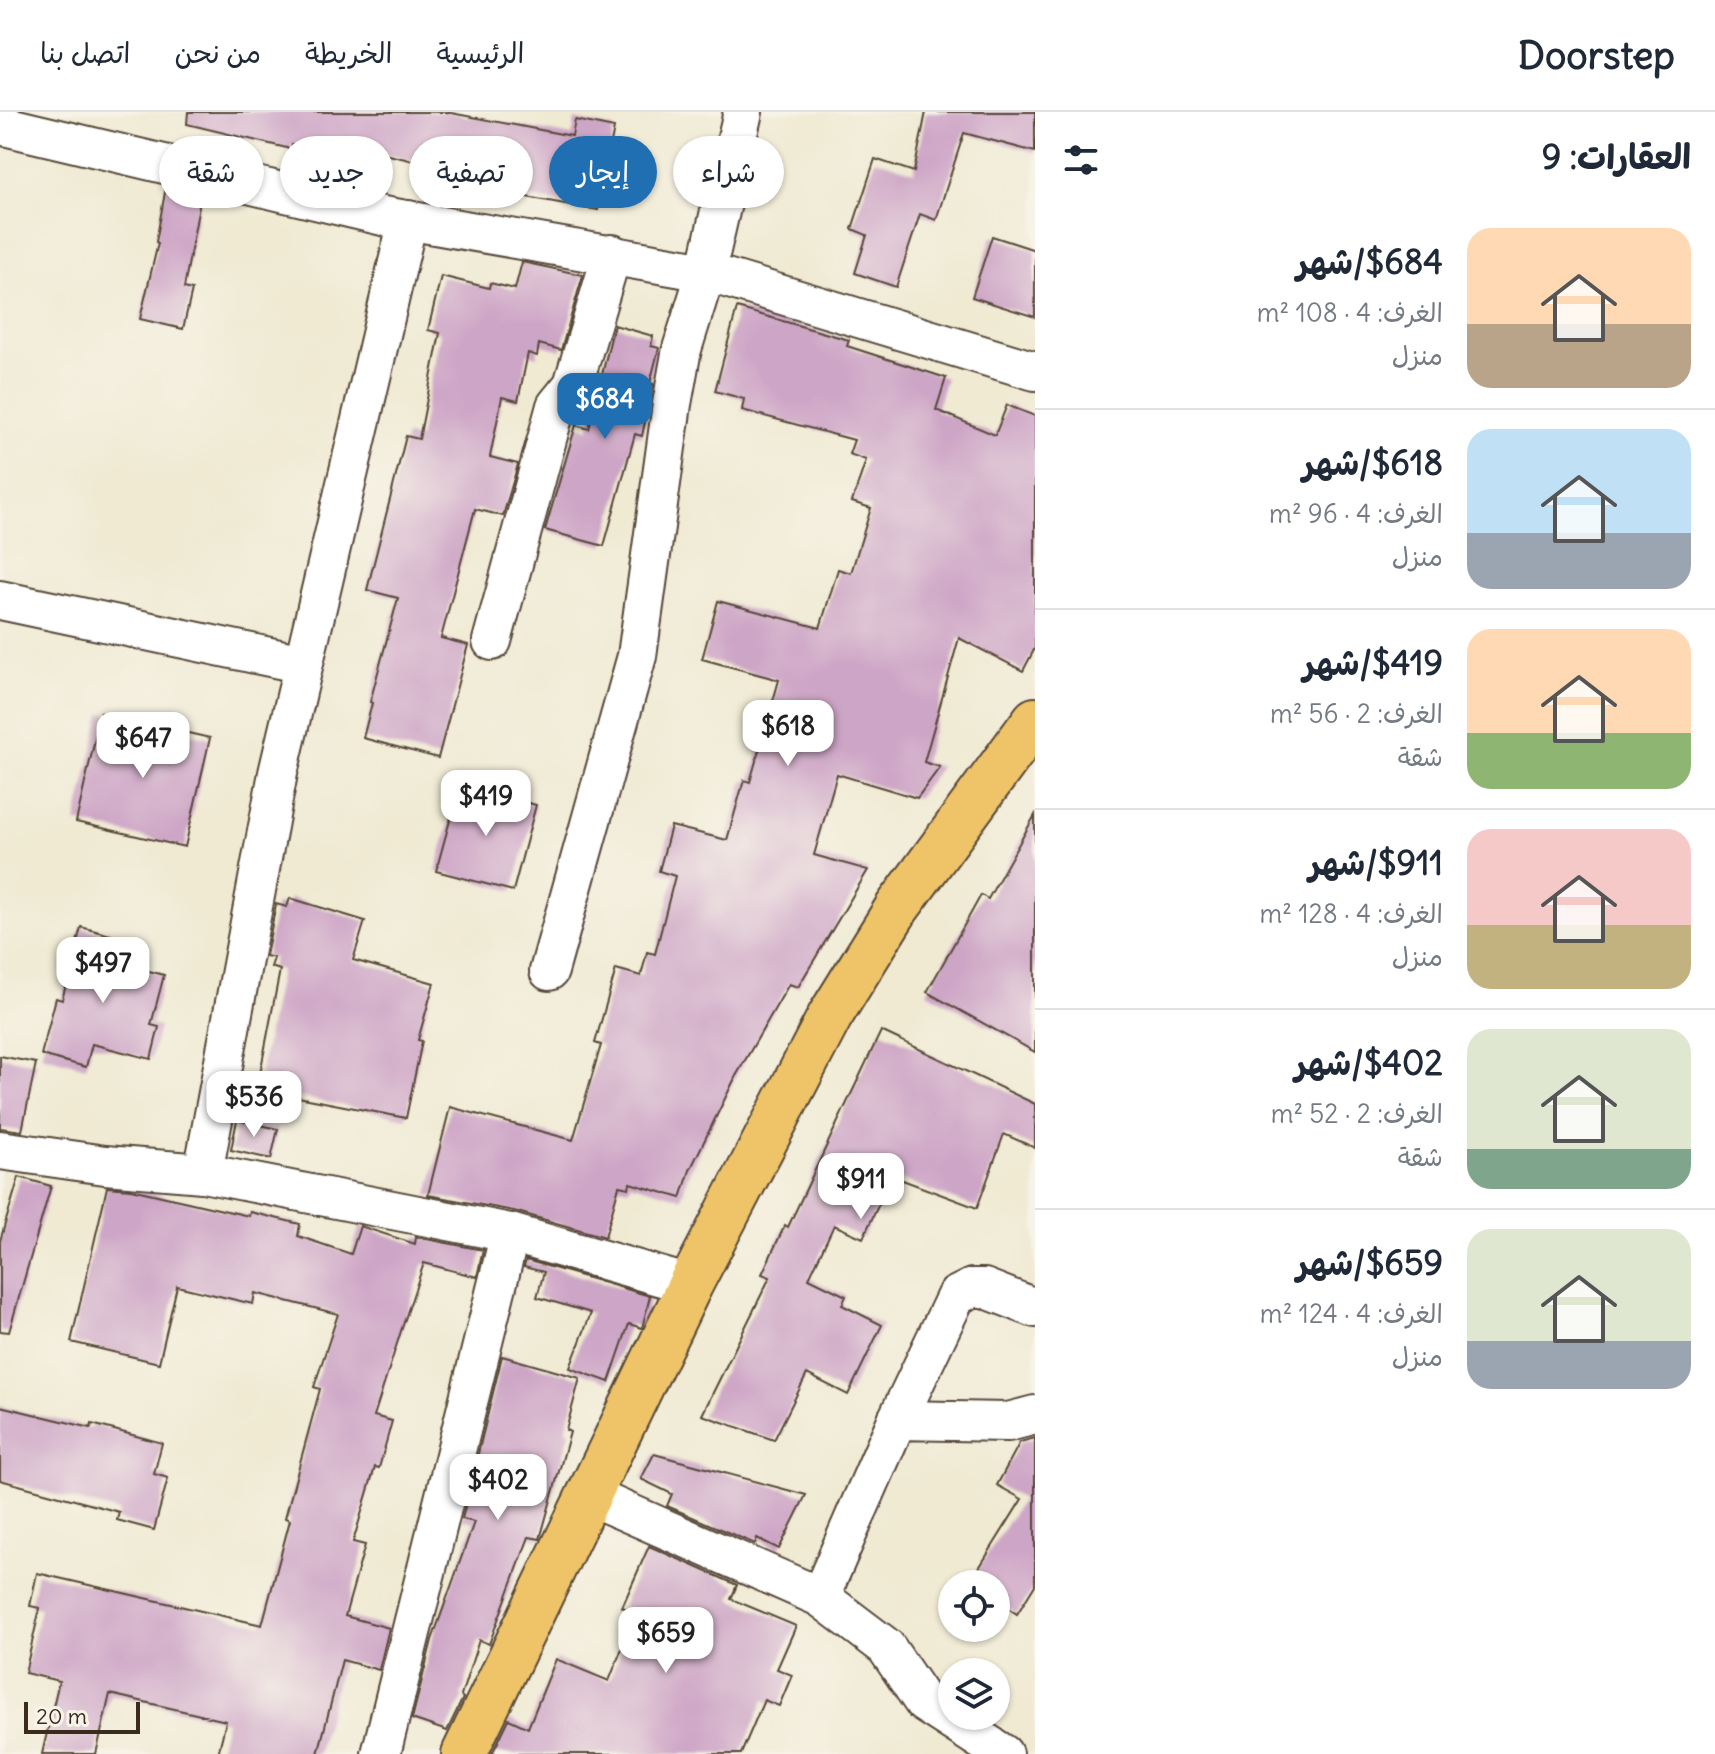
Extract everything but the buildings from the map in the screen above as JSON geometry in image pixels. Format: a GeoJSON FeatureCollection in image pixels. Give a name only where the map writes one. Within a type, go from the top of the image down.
{"type":"FeatureCollection","features":[{"type":"Feature","properties":{"kind":"main road"},"geometry":{"type":"LineString","coordinates":[[464,1754],[690,1285],[830,1016],[897,908],[1035,720]]}},
{"type":"Feature","properties":{"kind":"street"},"geometry":{"type":"LineString","coordinates":[[549,971],[637,656],[682,349],[706,272],[743,112]]}},
{"type":"Feature","properties":{"kind":"street"},"geometry":{"type":"LineString","coordinates":[[0,125],[408,220],[706,272],[1035,371]]}},
{"type":"Feature","properties":{"kind":"street"},"geometry":{"type":"LineString","coordinates":[[203,1173],[272,799],[408,220]]}},
{"type":"Feature","properties":{"kind":"street"},"geometry":{"type":"LineString","coordinates":[[492,641],[556,406],[573,385],[612,254]]}},
{"type":"Feature","properties":{"kind":"street"},"geometry":{"type":"LineString","coordinates":[[0,600],[303,664]]}},
{"type":"Feature","properties":{"kind":"street"},"geometry":{"type":"LineString","coordinates":[[1,1154],[203,1173],[510,1233],[690,1285]]}},
{"type":"Feature","properties":{"kind":"street"},"geometry":{"type":"LineString","coordinates":[[381,1754],[510,1233]]}},
{"type":"Feature","properties":{"kind":"street"},"geometry":{"type":"LineString","coordinates":[[820,1597],[897,1420],[956,1296],[972,1288],[984,1288],[1035,1308]]}},
{"type":"Feature","properties":{"kind":"street"},"geometry":{"type":"LineString","coordinates":[[897,1420],[1008,1422],[1035,1415]]}},
{"type":"Feature","properties":{"kind":"street"},"geometry":{"type":"LineString","coordinates":[[590,1496],[820,1597],[886,1647],[924,1703],[1003,1754]]}}]}
